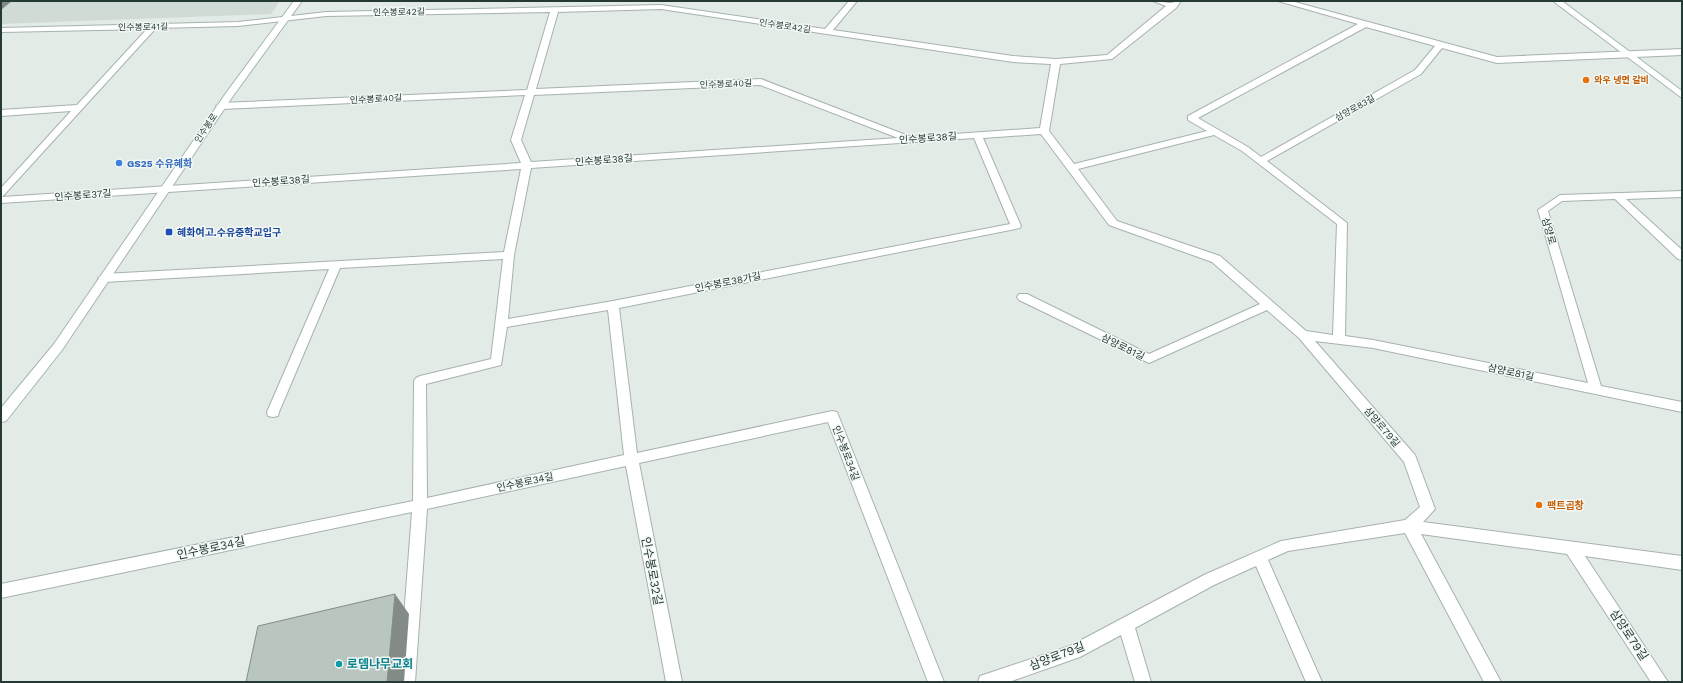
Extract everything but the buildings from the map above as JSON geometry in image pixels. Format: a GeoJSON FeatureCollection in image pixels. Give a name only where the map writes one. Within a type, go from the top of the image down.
{"type":"FeatureCollection","features":[{"type":"Feature","properties":{"kind":"street","name":"인수봉로"},"geometry":{"type":"LineString","coordinates":[[1,417],[58,347],[221,106],[298,1]]}},
{"type":"Feature","properties":{"kind":"street"},"geometry":{"type":"LineString","coordinates":[[502,1],[513,10]]}},
{"type":"Feature","properties":{"kind":"street"},"geometry":{"type":"LineString","coordinates":[[827,32],[853,1]]}},
{"type":"Feature","properties":{"kind":"street"},"geometry":{"type":"LineString","coordinates":[[1156,1],[1175,3]]}},
{"type":"Feature","properties":{"kind":"street"},"geometry":{"type":"LineString","coordinates":[[1282,1],[1497,60],[1682,52]]}},
{"type":"Feature","properties":{"kind":"street"},"geometry":{"type":"LineString","coordinates":[[1312,9],[1319,1]]}},
{"type":"Feature","properties":{"kind":"street"},"geometry":{"type":"LineString","coordinates":[[1558,1],[1682,95]]}},
{"type":"Feature","properties":{"kind":"street"},"geometry":{"type":"LineString","coordinates":[[1175,3],[1109,57],[1056,62],[1044,131],[1113,223],[1216,259],[1303,335]]}},
{"type":"Feature","properties":{"kind":"street","name":"인수봉로42길"},"geometry":{"type":"LineString","coordinates":[[284,20],[326,14],[555,9],[640,4],[1013,59],[1056,62]]}},
{"type":"Feature","properties":{"kind":"street"},"geometry":{"type":"LineString","coordinates":[[406,682],[420,504],[420,381],[497,362],[509,255],[527,165],[516,140],[555,9]]}},
{"type":"Feature","properties":{"kind":"street","name":"인수봉로41길"},"geometry":{"type":"LineString","coordinates":[[1,30],[238,24],[284,20]]}},
{"type":"Feature","properties":{"kind":"street"},"geometry":{"type":"LineString","coordinates":[[1339,339],[1342,223],[1245,149],[1191,118],[1365,24]]}},
{"type":"Feature","properties":{"kind":"street"},"geometry":{"type":"LineString","coordinates":[[1,194],[154,26]]}},
{"type":"Feature","properties":{"kind":"street","name":"삼양로83길"},"geometry":{"type":"LineString","coordinates":[[1261,161],[1418,72],[1441,44]]}},
{"type":"Feature","properties":{"kind":"street","name":"인수봉로40길"},"geometry":{"type":"LineString","coordinates":[[221,106],[761,82],[912,139]]}},
{"type":"Feature","properties":{"kind":"street"},"geometry":{"type":"LineString","coordinates":[[1,113],[79,108]]}},
{"type":"Feature","properties":{"kind":"street","name":"인수봉로38길"},"geometry":{"type":"LineString","coordinates":[[164,189],[1044,131]]}},
{"type":"Feature","properties":{"kind":"street"},"geometry":{"type":"LineString","coordinates":[[1072,168],[1216,132]]}},
{"type":"Feature","properties":{"kind":"street","name":"인수봉로38가길"},"geometry":{"type":"LineString","coordinates":[[501,324],[613,304],[1016,226],[976,135]]}},
{"type":"Feature","properties":{"kind":"street","name":"인수봉로37길"},"geometry":{"type":"LineString","coordinates":[[1,200],[164,189]]}},
{"type":"Feature","properties":{"kind":"street","name":"삼양로"},"geometry":{"type":"LineString","coordinates":[[1596,389],[1543,210],[1560,198],[1682,194]]}},
{"type":"Feature","properties":{"kind":"street"},"geometry":{"type":"LineString","coordinates":[[1617,196],[1682,256]]}},
{"type":"Feature","properties":{"kind":"street"},"geometry":{"type":"LineString","coordinates":[[104,278],[509,255]]}},
{"type":"Feature","properties":{"kind":"street"},"geometry":{"type":"LineString","coordinates":[[272,412],[336,265]]}},
{"type":"Feature","properties":{"kind":"street","name":"삼양로81길"},"geometry":{"type":"LineString","coordinates":[[1023,296],[1149,359],[1268,304]]}},
{"type":"Feature","properties":{"kind":"street"},"geometry":{"type":"LineString","coordinates":[[613,304],[631,459]]}},
{"type":"Feature","properties":{"kind":"street","name":"삼양로81길"},"geometry":{"type":"LineString","coordinates":[[1303,335],[1373,344],[1682,407]]}},
{"type":"Feature","properties":{"kind":"street","name":"삼양로79길"},"geometry":{"type":"LineString","coordinates":[[1303,335],[1410,459],[1428,509],[1409,526]]}},
{"type":"Feature","properties":{"kind":"street","name":"인수봉로34길"},"geometry":{"type":"LineString","coordinates":[[1,591],[420,504],[832,416],[936,682]]}},
{"type":"Feature","properties":{"kind":"street","name":"인수봉로32길"},"geometry":{"type":"LineString","coordinates":[[631,459],[674,682]]}},
{"type":"Feature","properties":{"kind":"street"},"geometry":{"type":"LineString","coordinates":[[1409,526],[1493,682]]}},
{"type":"Feature","properties":{"kind":"street","name":"삼양로79길"},"geometry":{"type":"LineString","coordinates":[[986,682],[1074,652],[1209,580],[1286,545],[1409,526],[1682,562]]}},
{"type":"Feature","properties":{"kind":"street","name":"삼양로79길"},"geometry":{"type":"LineString","coordinates":[[1571,548],[1660,682]]}},
{"type":"Feature","properties":{"kind":"street"},"geometry":{"type":"LineString","coordinates":[[1260,558],[1314,682]]}},
{"type":"Feature","properties":{"kind":"street"},"geometry":{"type":"LineString","coordinates":[[1126,624],[1143,682]]}},
{"type":"Feature","properties":{"kind":"shaded area"},"geometry":{"type":"Polygon","coordinates":[[[1,1],[280,1],[271,14],[1,24],[1,1]]]}},
{"type":"Feature","properties":{"kind":"place","name":"와우 냉면 갈비"},"geometry":{"type":"Point","coordinates":[1586,80]}},
{"type":"Feature","properties":{"kind":"place","name":"GS25 수유혜화"},"geometry":{"type":"Point","coordinates":[119,163]}},
{"type":"Feature","properties":{"kind":"place","name":"혜화여고.수유중학교입구"},"geometry":{"type":"Point","coordinates":[169,232]}},
{"type":"Feature","properties":{"kind":"place","name":"팩트곱창"},"geometry":{"type":"Point","coordinates":[1539,505]}},
{"type":"Feature","properties":{"kind":"place","name":"로뎀나무교회"},"geometry":{"type":"Point","coordinates":[339,664]}}]}
